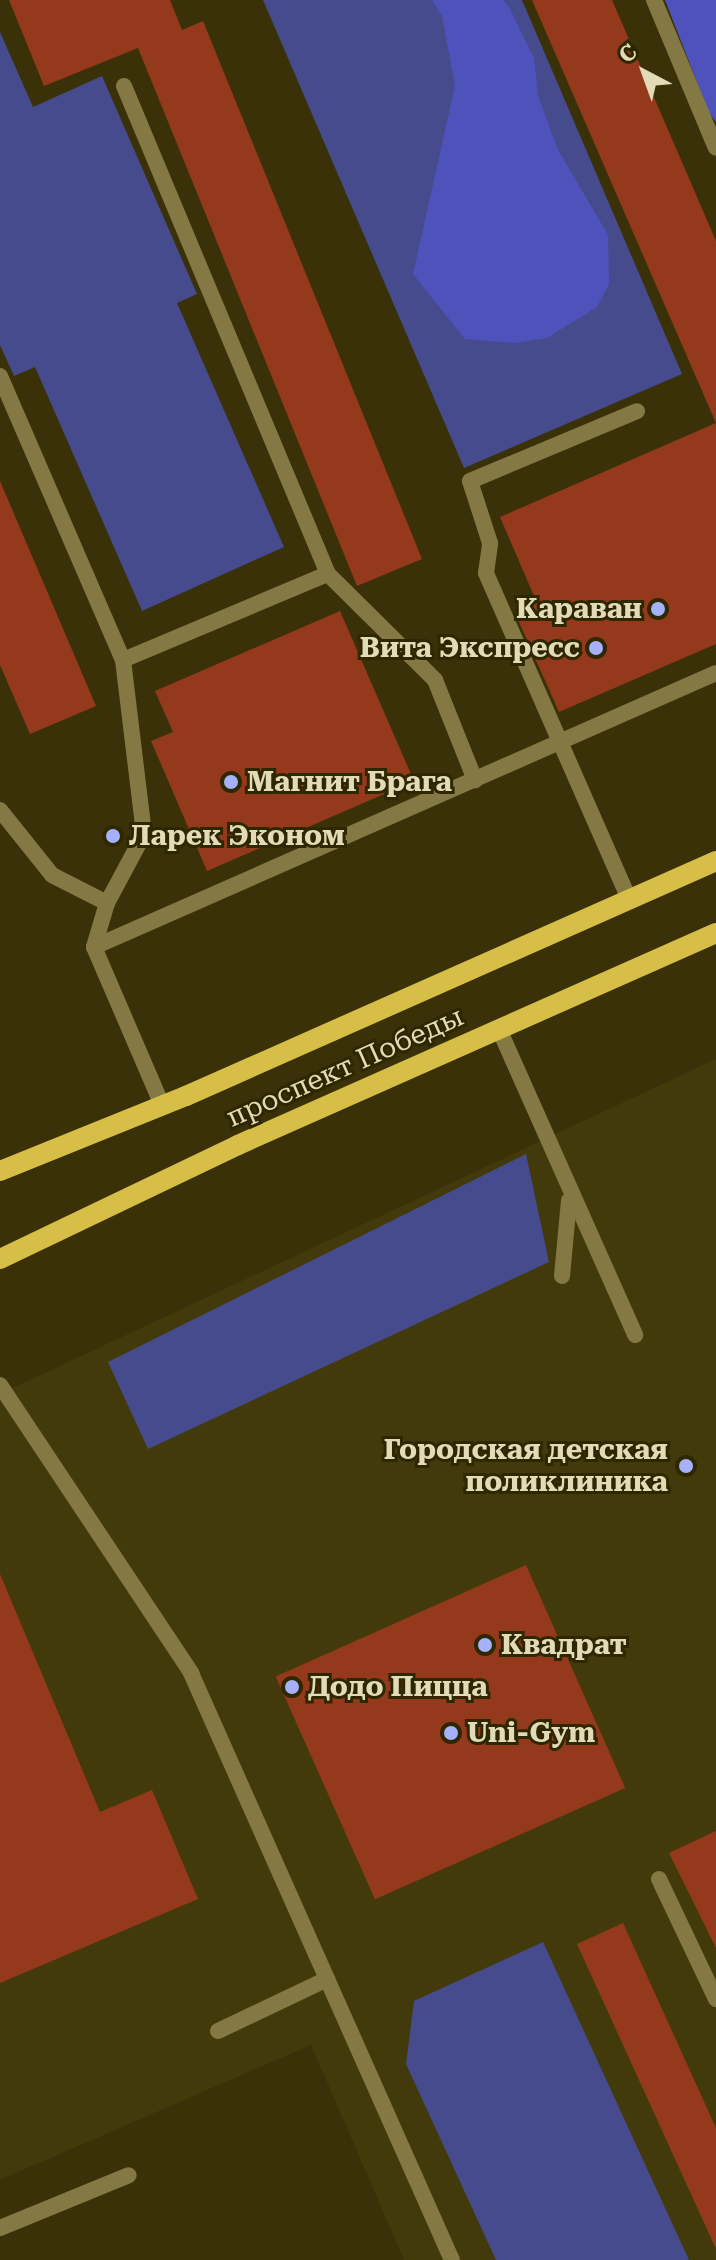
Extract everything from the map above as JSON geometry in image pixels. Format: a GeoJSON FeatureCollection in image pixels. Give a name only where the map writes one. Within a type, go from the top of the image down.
{"type":"FeatureCollection","features":[{"type":"Feature","properties":{"kind":"main road","name":"проспект Победы"},"geometry":{"type":"LineString","coordinates":[[0,1171],[162,1105],[716,861]]}},
{"type":"Feature","properties":{"kind":"main road","name":"проспект Победы"},"geometry":{"type":"LineString","coordinates":[[0,1259],[499,1029],[716,933]]}},
{"type":"Feature","properties":{"kind":"street"},"geometry":{"type":"LineString","coordinates":[[654,0],[716,148]]}},
{"type":"Feature","properties":{"kind":"street"},"geometry":{"type":"LineString","coordinates":[[124,86],[328,574],[435,680],[475,780]]}},
{"type":"Feature","properties":{"kind":"street"},"geometry":{"type":"LineString","coordinates":[[0,376],[123,660],[144,834],[107,903],[94,947],[162,1105]]}},
{"type":"Feature","properties":{"kind":"street"},"geometry":{"type":"LineString","coordinates":[[629,899],[486,573],[490,543],[470,481],[637,411]]}},
{"type":"Feature","properties":{"kind":"street"},"geometry":{"type":"LineString","coordinates":[[123,660],[328,574]]}},
{"type":"Feature","properties":{"kind":"street"},"geometry":{"type":"LineString","coordinates":[[94,947],[716,673]]}},
{"type":"Feature","properties":{"kind":"street"},"geometry":{"type":"LineString","coordinates":[[0,810],[52,875],[107,903]]}},
{"type":"Feature","properties":{"kind":"street"},"geometry":{"type":"LineString","coordinates":[[499,1029],[569,1198],[635,1335]]}},
{"type":"Feature","properties":{"kind":"street"},"geometry":{"type":"LineString","coordinates":[[562,1276],[569,1198]]}},
{"type":"Feature","properties":{"kind":"street"},"geometry":{"type":"LineString","coordinates":[[0,1385],[191,1673],[452,2260]]}},
{"type":"Feature","properties":{"kind":"street"},"geometry":{"type":"LineString","coordinates":[[659,1879],[716,1999]]}},
{"type":"Feature","properties":{"kind":"street"},"geometry":{"type":"LineString","coordinates":[[218,2031],[327,1979]]}},
{"type":"Feature","properties":{"kind":"street"},"geometry":{"type":"LineString","coordinates":[[0,2228],[129,2175]]}},
{"type":"Feature","properties":{"kind":"shaded area"},"geometry":{"type":"Polygon","coordinates":[[[263,0],[522,0],[682,374],[464,468],[263,0]]]}},
{"type":"Feature","properties":{"kind":"shaded area"},"geometry":{"type":"Polygon","coordinates":[[[432,0],[503,0],[509,7],[534,58],[538,95],[557,148],[608,235],[609,284],[597,307],[547,338],[515,343],[465,339],[413,274],[455,86],[442,16],[432,0]]]}},
{"type":"Feature","properties":{"kind":"shaded area"},"geometry":{"type":"Polygon","coordinates":[[[665,0],[716,0],[716,122],[709,113],[665,0]]]}},
{"type":"Feature","properties":{"kind":"shaded area"},"geometry":{"type":"Polygon","coordinates":[[[0,32],[33,107],[102,76],[197,294],[177,303],[284,547],[142,611],[35,367],[14,376],[0,345],[0,32]]]}},
{"type":"Feature","properties":{"kind":"shaded area"},"geometry":{"type":"Polygon","coordinates":[[[716,1059],[716,2260],[404,2260],[311,2045],[0,2180],[0,1394],[716,1059]]]}},
{"type":"Feature","properties":{"kind":"shaded area"},"geometry":{"type":"Polygon","coordinates":[[[526,1154],[549,1262],[148,1449],[108,1362],[526,1154]]]}},
{"type":"Feature","properties":{"kind":"shaded area"},"geometry":{"type":"Polygon","coordinates":[[[543,1942],[689,2260],[496,2260],[406,2064],[414,2001],[543,1942]]]}},
{"type":"Feature","properties":{"kind":"building"},"geometry":{"type":"Polygon","coordinates":[[[9,0],[170,0],[182,30],[203,21],[422,559],[357,586],[138,48],[44,86],[9,0]]]}},
{"type":"Feature","properties":{"kind":"building"},"geometry":{"type":"Polygon","coordinates":[[[532,0],[612,0],[716,241],[716,423],[532,0]]]}},
{"type":"Feature","properties":{"kind":"building"},"geometry":{"type":"Polygon","coordinates":[[[716,423],[716,644],[559,712],[515,613],[537,603],[500,517],[716,423]]]}},
{"type":"Feature","properties":{"kind":"building"},"geometry":{"type":"Polygon","coordinates":[[[0,481],[96,706],[30,734],[0,665],[0,481]]]}},
{"type":"Feature","properties":{"kind":"building"},"geometry":{"type":"Polygon","coordinates":[[[340,611],[414,781],[207,871],[151,741],[173,732],[155,691],[340,611]]]}},
{"type":"Feature","properties":{"kind":"building","name":"Uni-Gym"},"geometry":{"type":"Polygon","coordinates":[[[526,1565],[625,1788],[375,1899],[276,1676],[526,1565]]]}},
{"type":"Feature","properties":{"kind":"building"},"geometry":{"type":"Polygon","coordinates":[[[0,1574],[100,1812],[152,1790],[198,1899],[0,1983],[0,1574]]]}},
{"type":"Feature","properties":{"kind":"building"},"geometry":{"type":"Polygon","coordinates":[[[716,1831],[716,1948],[669,1853],[716,1831]]]}},
{"type":"Feature","properties":{"kind":"building"},"geometry":{"type":"Polygon","coordinates":[[[623,1923],[716,2128],[716,2249],[577,1944],[623,1923]]]}},
{"type":"Feature","properties":{"kind":"place","name":"Караван"},"geometry":{"type":"Point","coordinates":[658,609]}},
{"type":"Feature","properties":{"kind":"place","name":"Вита Экспресс"},"geometry":{"type":"Point","coordinates":[596,648]}},
{"type":"Feature","properties":{"kind":"place","name":"Магнит Брага"},"geometry":{"type":"Point","coordinates":[231,782]}},
{"type":"Feature","properties":{"kind":"place","name":"Ларек Эконом"},"geometry":{"type":"Point","coordinates":[113,836]}},
{"type":"Feature","properties":{"kind":"place","name":"Городская детская поликлиника"},"geometry":{"type":"Point","coordinates":[686,1466]}},
{"type":"Feature","properties":{"kind":"place","name":"Квадрат"},"geometry":{"type":"Point","coordinates":[485,1645]}},
{"type":"Feature","properties":{"kind":"place","name":"Додо Пицца"},"geometry":{"type":"Point","coordinates":[292,1687]}},
{"type":"Feature","properties":{"kind":"place","name":"Uni-Gym"},"geometry":{"type":"Point","coordinates":[451,1733]}}]}
